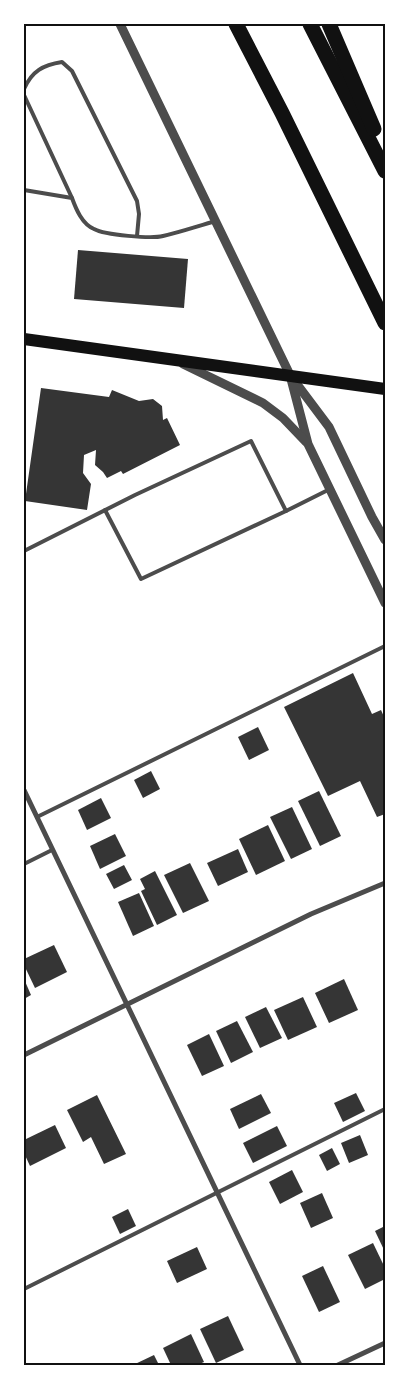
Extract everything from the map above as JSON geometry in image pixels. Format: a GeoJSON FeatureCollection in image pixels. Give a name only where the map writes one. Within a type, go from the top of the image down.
{"type":"FeatureCollection","features":[{"type":"Feature","properties":{"kind":"highway"},"geometry":{"type":"LineString","coordinates":[[236,24],[385,323]]}},
{"type":"Feature","properties":{"kind":"highway"},"geometry":{"type":"LineString","coordinates":[[310,24],[385,171]]}},
{"type":"Feature","properties":{"kind":"highway"},"geometry":{"type":"LineString","coordinates":[[329,24],[385,156]]}},
{"type":"Feature","properties":{"kind":"main road"},"geometry":{"type":"LineString","coordinates":[[24,339],[385,389]]}},
{"type":"Feature","properties":{"kind":"street"},"geometry":{"type":"LineString","coordinates":[[120,24],[290,375],[308,444],[385,603]]}},
{"type":"Feature","properties":{"kind":"street"},"geometry":{"type":"LineString","coordinates":[[174,360],[263,403],[283,418],[308,444]]}},
{"type":"Feature","properties":{"kind":"street"},"geometry":{"type":"LineString","coordinates":[[290,375],[329,427],[385,540]]}},
{"type":"Feature","properties":{"kind":"street"},"geometry":{"type":"LineString","coordinates":[[24,790],[216,1194],[300,1365]]}},
{"type":"Feature","properties":{"kind":"street"},"geometry":{"type":"LineString","coordinates":[[24,1055],[311,914],[385,883]]}},
{"type":"Feature","properties":{"kind":"street"},"geometry":{"type":"LineString","coordinates":[[338,1365],[385,1342]]}},
{"type":"Feature","properties":{"kind":"lane"},"geometry":{"type":"LineString","coordinates":[[24,89],[29,77],[47,64],[62,62],[72,70],[136,201],[139,214],[137,236]]}},
{"type":"Feature","properties":{"kind":"lane"},"geometry":{"type":"LineString","coordinates":[[24,95],[81,216],[94,229],[112,234],[161,237],[216,221]]}},
{"type":"Feature","properties":{"kind":"lane"},"geometry":{"type":"LineString","coordinates":[[24,190],[72,198]]}},
{"type":"Feature","properties":{"kind":"lane"},"geometry":{"type":"LineString","coordinates":[[24,551],[105,510],[251,441],[286,511]]}},
{"type":"Feature","properties":{"kind":"lane"},"geometry":{"type":"LineString","coordinates":[[105,510],[140,579],[330,489]]}},
{"type":"Feature","properties":{"kind":"lane"},"geometry":{"type":"LineString","coordinates":[[37,818],[385,646]]}},
{"type":"Feature","properties":{"kind":"lane"},"geometry":{"type":"LineString","coordinates":[[24,864],[52,850]]}},
{"type":"Feature","properties":{"kind":"lane"},"geometry":{"type":"LineString","coordinates":[[24,1289],[385,1110]]}},
{"type":"Feature","properties":{"kind":"building"},"geometry":{"type":"Polygon","coordinates":[[[78,250],[188,259],[184,308],[74,299],[78,250]]]}},
{"type":"Feature","properties":{"kind":"building"},"geometry":{"type":"Polygon","coordinates":[[[41,388],[109,397],[112,390],[139,401],[153,399],[162,406],[163,420],[167,418],[180,445],[123,474],[121,471],[107,478],[95,465],[96,450],[84,455],[83,473],[91,484],[87,510],[25,501],[41,388]]]}},
{"type":"Feature","properties":{"kind":"building"},"geometry":{"type":"Polygon","coordinates":[[[353,673],[372,714],[381,710],[385,719],[385,814],[377,817],[360,781],[328,796],[284,707],[353,673]]]}},
{"type":"Feature","properties":{"kind":"building"},"geometry":{"type":"Polygon","coordinates":[[[258,727],[269,750],[249,760],[238,737],[258,727]]]}},
{"type":"Feature","properties":{"kind":"building"},"geometry":{"type":"Polygon","coordinates":[[[151,771],[160,789],[143,798],[134,780],[151,771]]]}},
{"type":"Feature","properties":{"kind":"building"},"geometry":{"type":"Polygon","coordinates":[[[319,791],[341,836],[320,846],[298,801],[319,791]]]}},
{"type":"Feature","properties":{"kind":"building"},"geometry":{"type":"Polygon","coordinates":[[[101,798],[111,818],[87,830],[78,810],[101,798]]]}},
{"type":"Feature","properties":{"kind":"building"},"geometry":{"type":"Polygon","coordinates":[[[292,807],[312,849],[291,859],[270,817],[292,807]]]}},
{"type":"Feature","properties":{"kind":"building"},"geometry":{"type":"Polygon","coordinates":[[[268,825],[285,861],[256,875],[239,839],[268,825]]]}},
{"type":"Feature","properties":{"kind":"building"},"geometry":{"type":"Polygon","coordinates":[[[115,834],[126,856],[100,869],[90,846],[115,834]]]}},
{"type":"Feature","properties":{"kind":"building"},"geometry":{"type":"Polygon","coordinates":[[[238,849],[248,872],[218,886],[207,863],[238,849]]]}},
{"type":"Feature","properties":{"kind":"building"},"geometry":{"type":"Polygon","coordinates":[[[190,863],[209,901],[183,913],[164,875],[190,863]]]}},
{"type":"Feature","properties":{"kind":"building"},"geometry":{"type":"Polygon","coordinates":[[[124,865],[132,880],[114,889],[106,874],[124,865]]]}},
{"type":"Feature","properties":{"kind":"building"},"geometry":{"type":"Polygon","coordinates":[[[155,871],[177,915],[157,925],[141,891],[145,889],[140,879],[155,871]]]}},
{"type":"Feature","properties":{"kind":"building"},"geometry":{"type":"Polygon","coordinates":[[[139,893],[154,926],[133,936],[118,902],[139,893]]]}},
{"type":"Feature","properties":{"kind":"building"},"geometry":{"type":"Polygon","coordinates":[[[54,945],[67,972],[35,988],[24,965],[24,959],[54,945]]]}},
{"type":"Feature","properties":{"kind":"building"},"geometry":{"type":"Polygon","coordinates":[[[24,979],[31,995],[24,999],[24,979]]]}},
{"type":"Feature","properties":{"kind":"building"},"geometry":{"type":"Polygon","coordinates":[[[344,979],[358,1010],[329,1023],[315,993],[344,979]]]}},
{"type":"Feature","properties":{"kind":"building"},"geometry":{"type":"Polygon","coordinates":[[[303,997],[317,1027],[288,1040],[274,1010],[303,997]]]}},
{"type":"Feature","properties":{"kind":"building"},"geometry":{"type":"Polygon","coordinates":[[[266,1007],[282,1038],[260,1048],[245,1017],[266,1007]]]}},
{"type":"Feature","properties":{"kind":"building"},"geometry":{"type":"Polygon","coordinates":[[[237,1021],[253,1052],[231,1063],[216,1031],[237,1021]]]}},
{"type":"Feature","properties":{"kind":"building"},"geometry":{"type":"Polygon","coordinates":[[[209,1034],[224,1066],[202,1076],[187,1045],[209,1034]]]}},
{"type":"Feature","properties":{"kind":"building"},"geometry":{"type":"Polygon","coordinates":[[[356,1093],[365,1111],[343,1122],[334,1103],[356,1093]]]}},
{"type":"Feature","properties":{"kind":"building"},"geometry":{"type":"Polygon","coordinates":[[[261,1094],[271,1113],[239,1129],[230,1109],[261,1094]]]}},
{"type":"Feature","properties":{"kind":"building"},"geometry":{"type":"Polygon","coordinates":[[[97,1095],[126,1154],[104,1164],[91,1137],[83,1142],[67,1110],[97,1095]]]}},
{"type":"Feature","properties":{"kind":"building"},"geometry":{"type":"Polygon","coordinates":[[[55,1125],[66,1148],[30,1166],[24,1153],[24,1140],[55,1125]]]}},
{"type":"Feature","properties":{"kind":"building"},"geometry":{"type":"Polygon","coordinates":[[[277,1126],[287,1146],[253,1163],[243,1143],[277,1126]]]}},
{"type":"Feature","properties":{"kind":"building"},"geometry":{"type":"Polygon","coordinates":[[[360,1135],[368,1155],[349,1163],[341,1143],[360,1135]]]}},
{"type":"Feature","properties":{"kind":"building"},"geometry":{"type":"Polygon","coordinates":[[[332,1148],[340,1164],[327,1171],[319,1155],[332,1148]]]}},
{"type":"Feature","properties":{"kind":"building"},"geometry":{"type":"Polygon","coordinates":[[[292,1170],[303,1192],[280,1204],[269,1182],[292,1170]]]}},
{"type":"Feature","properties":{"kind":"building"},"geometry":{"type":"Polygon","coordinates":[[[322,1193],[333,1218],[311,1228],[300,1203],[322,1193]]]}},
{"type":"Feature","properties":{"kind":"building"},"geometry":{"type":"Polygon","coordinates":[[[128,1209],[136,1226],[120,1234],[112,1217],[128,1209]]]}},
{"type":"Feature","properties":{"kind":"building"},"geometry":{"type":"Polygon","coordinates":[[[385,1226],[385,1252],[375,1231],[385,1226]]]}},
{"type":"Feature","properties":{"kind":"building"},"geometry":{"type":"Polygon","coordinates":[[[373,1243],[385,1268],[385,1279],[365,1289],[348,1255],[373,1243]]]}},
{"type":"Feature","properties":{"kind":"building"},"geometry":{"type":"Polygon","coordinates":[[[197,1247],[207,1269],[177,1283],[167,1261],[197,1247]]]}},
{"type":"Feature","properties":{"kind":"building"},"geometry":{"type":"Polygon","coordinates":[[[323,1266],[340,1302],[319,1312],[302,1276],[323,1266]]]}},
{"type":"Feature","properties":{"kind":"building"},"geometry":{"type":"Polygon","coordinates":[[[228,1316],[244,1350],[216,1363],[200,1329],[228,1316]]]}},
{"type":"Feature","properties":{"kind":"building"},"geometry":{"type":"Polygon","coordinates":[[[191,1334],[204,1362],[197,1365],[171,1365],[163,1348],[191,1334]]]}},
{"type":"Feature","properties":{"kind":"building"},"geometry":{"type":"Polygon","coordinates":[[[154,1355],[159,1365],[133,1365],[154,1355]]]}}]}
